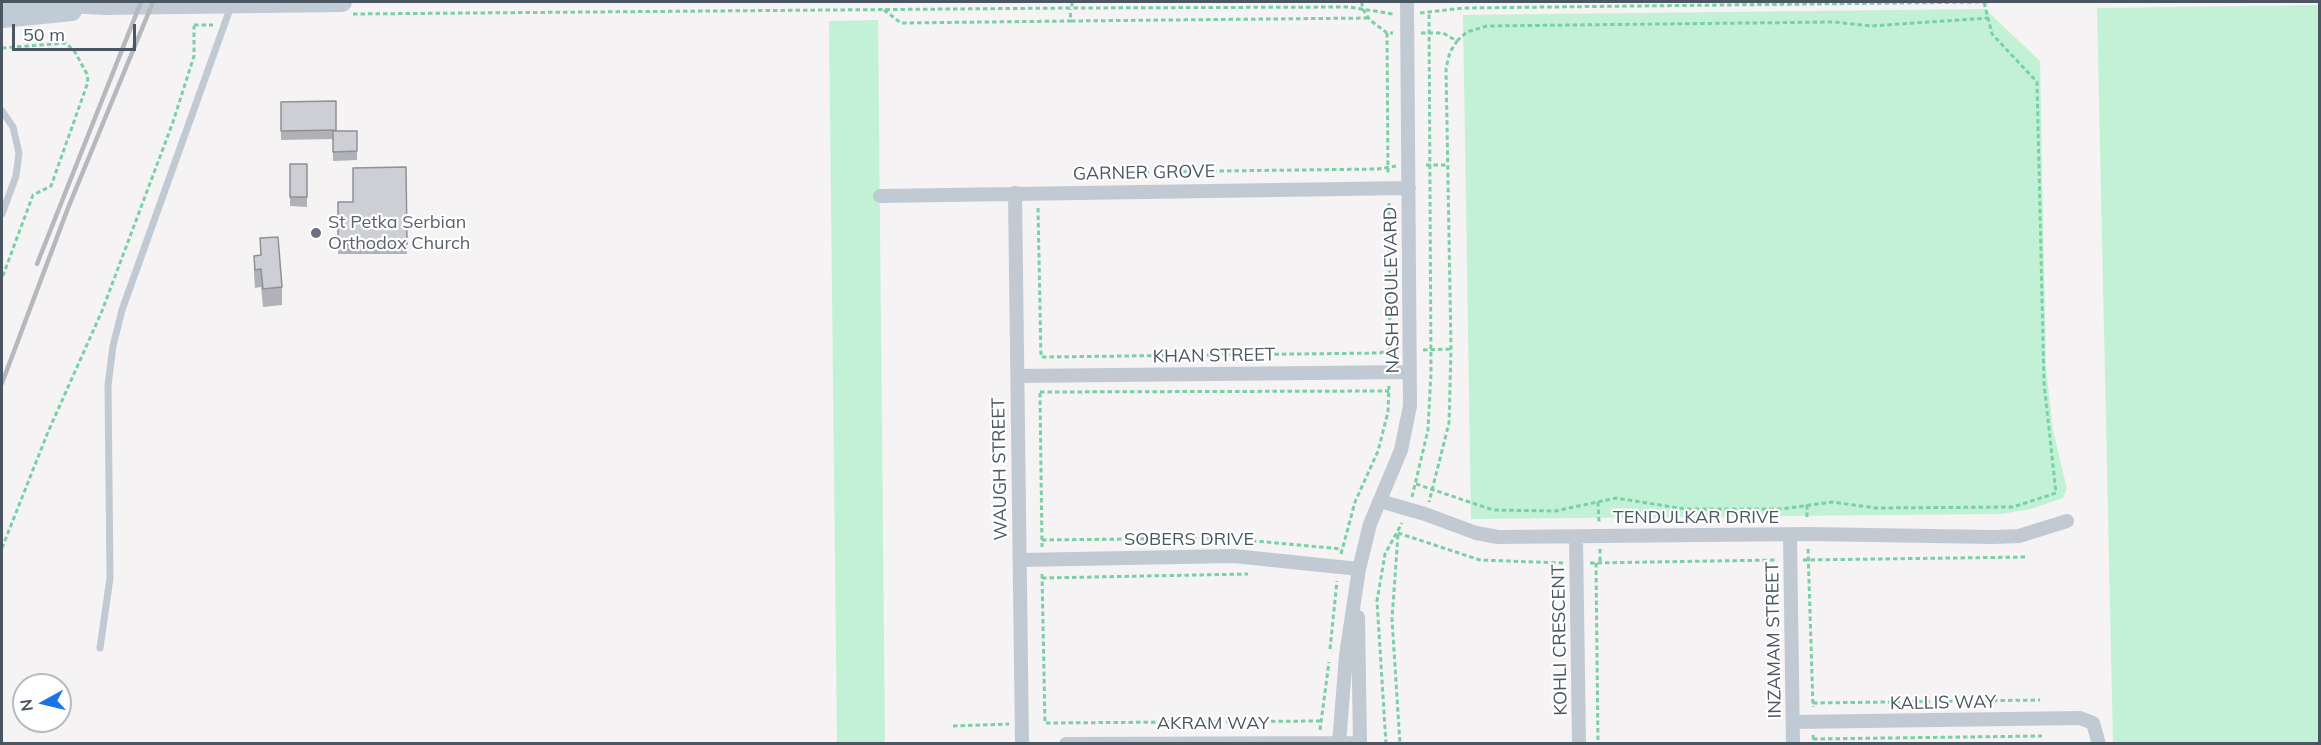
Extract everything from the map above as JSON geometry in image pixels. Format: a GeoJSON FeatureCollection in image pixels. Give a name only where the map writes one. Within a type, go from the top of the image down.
{"type":"FeatureCollection","features":[{"type":"Feature","properties":{"kind":"street"},"geometry":{"type":"LineString","coordinates":[[2,3],[53,2],[229,12],[343,8]]}},
{"type":"Feature","properties":{"kind":"street"},"geometry":{"type":"LineString","coordinates":[[2,18],[104,5]]}},
{"type":"Feature","properties":{"kind":"street","name":"NASH BOULEVARD"},"geometry":{"type":"LineString","coordinates":[[1339,743],[1346,655],[1364,544],[1393,473],[1403,441],[1410,406],[1407,8]]}},
{"type":"Feature","properties":{"kind":"street","name":"GARNER GROVE"},"geometry":{"type":"LineString","coordinates":[[880,196],[1409,188]]}},
{"type":"Feature","properties":{"kind":"street","name":"WAUGH STREET"},"geometry":{"type":"LineString","coordinates":[[1015,193],[1022,744]]}},
{"type":"Feature","properties":{"kind":"street","name":"KHAN STREET"},"geometry":{"type":"LineString","coordinates":[[1017,376],[1410,372]]}},
{"type":"Feature","properties":{"kind":"street","name":"TENDULKAR DRIVE"},"geometry":{"type":"LineString","coordinates":[[1380,501],[1425,514],[1476,533],[1498,537],[1790,536],[1808,534],[2019,536],[2067,521]]}},
{"type":"Feature","properties":{"kind":"street","name":"INZAMAM STREET"},"geometry":{"type":"LineString","coordinates":[[1790,536],[1793,744]]}},
{"type":"Feature","properties":{"kind":"street","name":"KOHLI CRESCENT"},"geometry":{"type":"LineString","coordinates":[[1576,537],[1579,744]]}},
{"type":"Feature","properties":{"kind":"street","name":"SOBERS DRIVE"},"geometry":{"type":"LineString","coordinates":[[1020,560],[1234,556],[1359,570]]}},
{"type":"Feature","properties":{"kind":"street","name":"NASH BOULEVARD"},"geometry":{"type":"LineString","coordinates":[[1359,570],[1360,743]]}},
{"type":"Feature","properties":{"kind":"street","name":"KALLIS WAY"},"geometry":{"type":"LineString","coordinates":[[1793,722],[2080,718],[2093,723],[2099,744]]}},
{"type":"Feature","properties":{"kind":"street","name":"AKRAM WAY"},"geometry":{"type":"LineString","coordinates":[[1066,744],[1360,743]]}},
{"type":"Feature","properties":{"kind":"lane"},"geometry":{"type":"LineString","coordinates":[[100,648],[110,578],[108,385],[113,346],[122,310],[229,12]]}},
{"type":"Feature","properties":{"kind":"lane"},"geometry":{"type":"LineString","coordinates":[[2,111],[13,127],[19,153],[16,176],[2,214]]}},
{"type":"Feature","properties":{"kind":"path"},"geometry":{"type":"LineString","coordinates":[[1071,21],[1072,2]]}},
{"type":"Feature","properties":{"kind":"path"},"geometry":{"type":"LineString","coordinates":[[1362,2],[1362,8],[1369,18],[1387,33],[1443,33],[1456,41]]}},
{"type":"Feature","properties":{"kind":"path"},"geometry":{"type":"LineString","coordinates":[[1525,2],[1525,7]]}},
{"type":"Feature","properties":{"kind":"path"},"geometry":{"type":"LineString","coordinates":[[343,8],[1362,8],[1394,14],[1407,8],[1429,12],[1463,8],[1732,3],[1986,2],[1992,34],[2037,82],[2044,383],[2056,493],[2013,507],[1876,508],[1832,502],[1781,509],[1685,509],[1616,498],[1555,511],[1493,510],[1416,484],[1428,430],[1430,350],[1429,12]]}},
{"type":"Feature","properties":{"kind":"path"},"geometry":{"type":"LineString","coordinates":[[883,9],[901,23],[1369,18]]}},
{"type":"Feature","properties":{"kind":"path"},"geometry":{"type":"LineString","coordinates":[[2,548],[48,432],[102,311],[176,113],[194,56],[194,25],[208,26],[229,12]]}},
{"type":"Feature","properties":{"kind":"path"},"geometry":{"type":"LineString","coordinates":[[1416,538],[1433,489],[1449,423],[1451,349],[1446,68],[1450,52],[1456,41],[1467,32],[1487,26],[1834,22],[1871,26],[1988,18]]}},
{"type":"Feature","properties":{"kind":"path"},"geometry":{"type":"LineString","coordinates":[[1330,650],[1339,567],[1355,502],[1378,452],[1388,412],[1390,350],[1387,33]]}},
{"type":"Feature","properties":{"kind":"path"},"geometry":{"type":"LineString","coordinates":[[2,48],[66,43],[75,52],[87,74],[88,82],[51,186],[33,195],[2,278]]}},
{"type":"Feature","properties":{"kind":"path"},"geometry":{"type":"LineString","coordinates":[[1137,171],[1448,165]]}},
{"type":"Feature","properties":{"kind":"path"},"geometry":{"type":"LineString","coordinates":[[1038,207],[1041,357],[1380,353],[1390,350],[1451,349]]}},
{"type":"Feature","properties":{"kind":"path"},"geometry":{"type":"LineString","coordinates":[[1040,393],[1045,723],[1321,721]]}},
{"type":"Feature","properties":{"kind":"path"},"geometry":{"type":"LineString","coordinates":[[1807,505],[1814,741],[2042,736]]}},
{"type":"Feature","properties":{"kind":"path"},"geometry":{"type":"LineString","coordinates":[[1398,533],[1480,560],[1577,563],[2027,557]]}},
{"type":"Feature","properties":{"kind":"path"},"geometry":{"type":"LineString","coordinates":[[1386,744],[1377,602],[1385,554],[1398,533]]}},
{"type":"Feature","properties":{"kind":"path"},"geometry":{"type":"LineString","coordinates":[[1398,533],[1392,619],[1400,744]]}},
{"type":"Feature","properties":{"kind":"path"},"geometry":{"type":"LineString","coordinates":[[1596,562],[1598,744]]}},
{"type":"Feature","properties":{"kind":"path"},"geometry":{"type":"LineString","coordinates":[[1042,578],[1257,575]]}},
{"type":"Feature","properties":{"kind":"path"},"geometry":{"type":"LineString","coordinates":[[1326,582],[1337,583]]}},
{"type":"Feature","properties":{"kind":"path"},"geometry":{"type":"LineString","coordinates":[[1319,742],[1329,661]]}},
{"type":"Feature","properties":{"kind":"path"},"geometry":{"type":"LineString","coordinates":[[1813,703],[2040,700]]}},
{"type":"Feature","properties":{"kind":"path"},"geometry":{"type":"LineString","coordinates":[[953,726],[1022,723]]}},
{"type":"Feature","properties":{"kind":"green space"},"geometry":{"type":"Polygon","coordinates":[[[2319,5],[2319,743],[2113,743],[2097,8],[2319,5]]]}},
{"type":"Feature","properties":{"kind":"green space"},"geometry":{"type":"Polygon","coordinates":[[[1985,9],[2040,61],[2046,368],[2053,430],[2067,489],[2063,498],[2031,509],[2001,514],[1471,519],[1463,15],[1985,9]]]}},
{"type":"Feature","properties":{"kind":"green space"},"geometry":{"type":"Polygon","coordinates":[[[878,20],[885,743],[837,743],[829,21],[878,20]]]}},
{"type":"Feature","properties":{"kind":"building"},"geometry":{"type":"Polygon","coordinates":[[[336,101],[336,130],[281,131],[281,102],[336,101]]]}},
{"type":"Feature","properties":{"kind":"building"},"geometry":{"type":"Polygon","coordinates":[[[333,131],[357,131],[357,151],[333,152],[333,131]]]}},
{"type":"Feature","properties":{"kind":"building"},"geometry":{"type":"Polygon","coordinates":[[[290,164],[307,164],[307,197],[290,197],[290,164]]]}},
{"type":"Feature","properties":{"kind":"building"},"geometry":{"type":"Polygon","coordinates":[[[406,167],[407,244],[338,245],[338,202],[353,202],[353,168],[406,167]]]}},
{"type":"Feature","properties":{"kind":"building"},"geometry":{"type":"Polygon","coordinates":[[[278,237],[282,287],[263,289],[261,269],[255,270],[254,256],[261,255],[260,238],[278,237]]]}},
{"type":"Feature","properties":{"kind":"railway"},"geometry":{"type":"LineString","coordinates":[[37,264],[141,2]]}},
{"type":"Feature","properties":{"kind":"railway"},"geometry":{"type":"LineString","coordinates":[[2,383],[68,208],[153,2]]}},
{"type":"Feature","properties":{"kind":"place","name":"St Petka Serbian Orthodox Church"},"geometry":{"type":"Point","coordinates":[316,233]}}]}
